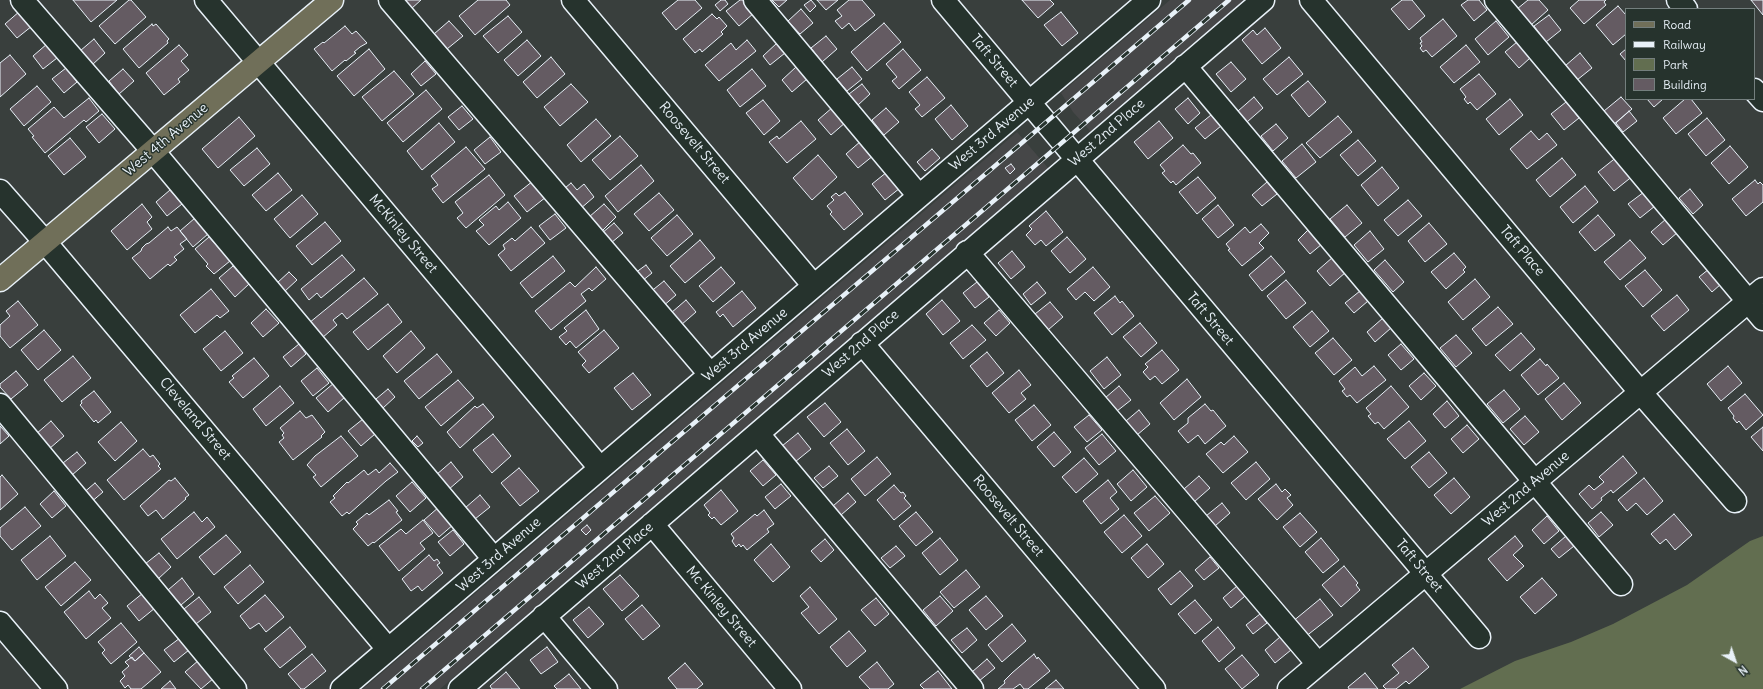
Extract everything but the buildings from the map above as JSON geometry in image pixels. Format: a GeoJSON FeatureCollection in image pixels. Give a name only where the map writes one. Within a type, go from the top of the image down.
{"type":"FeatureCollection","features":[{"type":"Feature","properties":{"kind":"main road","name":"West 4th Avenue"},"geometry":{"type":"LineString","coordinates":[[0,280],[332,0]]}},
{"type":"Feature","properties":{"kind":"street"},"geometry":{"type":"LineString","coordinates":[[22,0],[153,151],[494,559]]}},
{"type":"Feature","properties":{"kind":"street","name":"McKinley Street"},"geometry":{"type":"LineString","coordinates":[[206,0],[600,468]]}},
{"type":"Feature","properties":{"kind":"street"},"geometry":{"type":"LineString","coordinates":[[390,0],[710,374]]}},
{"type":"Feature","properties":{"kind":"street","name":"Roosevelt Street"},"geometry":{"type":"LineString","coordinates":[[573,0],[814,286]]}},
{"type":"Feature","properties":{"kind":"street"},"geometry":{"type":"LineString","coordinates":[[755,0],[919,196]]}},
{"type":"Feature","properties":{"kind":"street","name":"Taft Street"},"geometry":{"type":"LineString","coordinates":[[943,0],[1479,637]]}},
{"type":"Feature","properties":{"kind":"street","name":"West 2nd Place"},"geometry":{"type":"LineString","coordinates":[[460,689],[758,434],[862,342],[1263,0]]}},
{"type":"Feature","properties":{"kind":"street","name":"Taft Place"},"geometry":{"type":"LineString","coordinates":[[1311,0],[1641,393],[1734,501]]}},
{"type":"Feature","properties":{"kind":"street"},"geometry":{"type":"LineString","coordinates":[[1496,0],[1756,295],[1763,319]]}},
{"type":"Feature","properties":{"kind":"street"},"geometry":{"type":"LineString","coordinates":[[1678,0],[1685,8]]}},
{"type":"Feature","properties":{"kind":"street","name":"West 3rd Avenue"},"geometry":{"type":"LineString","coordinates":[[342,689],[1029,102],[1138,3]]}},
{"type":"Feature","properties":{"kind":"street"},"geometry":{"type":"LineString","coordinates":[[1185,66],[1621,584]]}},
{"type":"Feature","properties":{"kind":"street"},"geometry":{"type":"LineString","coordinates":[[1755,91],[1763,100]]}},
{"type":"Feature","properties":{"kind":"street","name":"Cleveland Street"},"geometry":{"type":"LineString","coordinates":[[0,190],[388,649]]}},
{"type":"Feature","properties":{"kind":"street"},"geometry":{"type":"LineString","coordinates":[[967,252],[1318,664]]}},
{"type":"Feature","properties":{"kind":"street","name":"West 2nd Avenue"},"geometry":{"type":"LineString","coordinates":[[1289,689],[1756,295]]}},
{"type":"Feature","properties":{"kind":"street","name":"Roosevelt Street"},"geometry":{"type":"LineString","coordinates":[[862,342],[1154,689]]}},
{"type":"Feature","properties":{"kind":"street"},"geometry":{"type":"LineString","coordinates":[[0,405],[235,689]]}},
{"type":"Feature","properties":{"kind":"street"},"geometry":{"type":"LineString","coordinates":[[758,434],[972,689]]}},
{"type":"Feature","properties":{"kind":"street","name":"Mc Kinley Street"},"geometry":{"type":"LineString","coordinates":[[652,524],[790,689]]}},
{"type":"Feature","properties":{"kind":"street"},"geometry":{"type":"LineString","coordinates":[[544,616],[606,689]]}},
{"type":"Feature","properties":{"kind":"street"},"geometry":{"type":"LineString","coordinates":[[0,623],[56,689]]}},
{"type":"Feature","properties":{"kind":"shaded area"},"geometry":{"type":"Polygon","coordinates":[[[1170,0],[1247,0],[1091,132],[1073,112],[1061,93],[1170,0]]]}},
{"type":"Feature","properties":{"kind":"shaded area"},"geometry":{"type":"Polygon","coordinates":[[[1017,132],[1049,169],[440,689],[363,689],[1017,132]]]}},
{"type":"Feature","properties":{"kind":"green space"},"geometry":{"type":"Polygon","coordinates":[[[1763,536],[1763,689],[1460,689],[1515,661],[1571,642],[1613,624],[1687,585],[1750,541],[1763,536]]]}},
{"type":"Feature","properties":{"kind":"railway"},"geometry":{"type":"LineString","coordinates":[[383,689],[1189,0]]}},
{"type":"Feature","properties":{"kind":"railway"},"geometry":{"type":"LineString","coordinates":[[422,689],[1229,0]]}}]}
